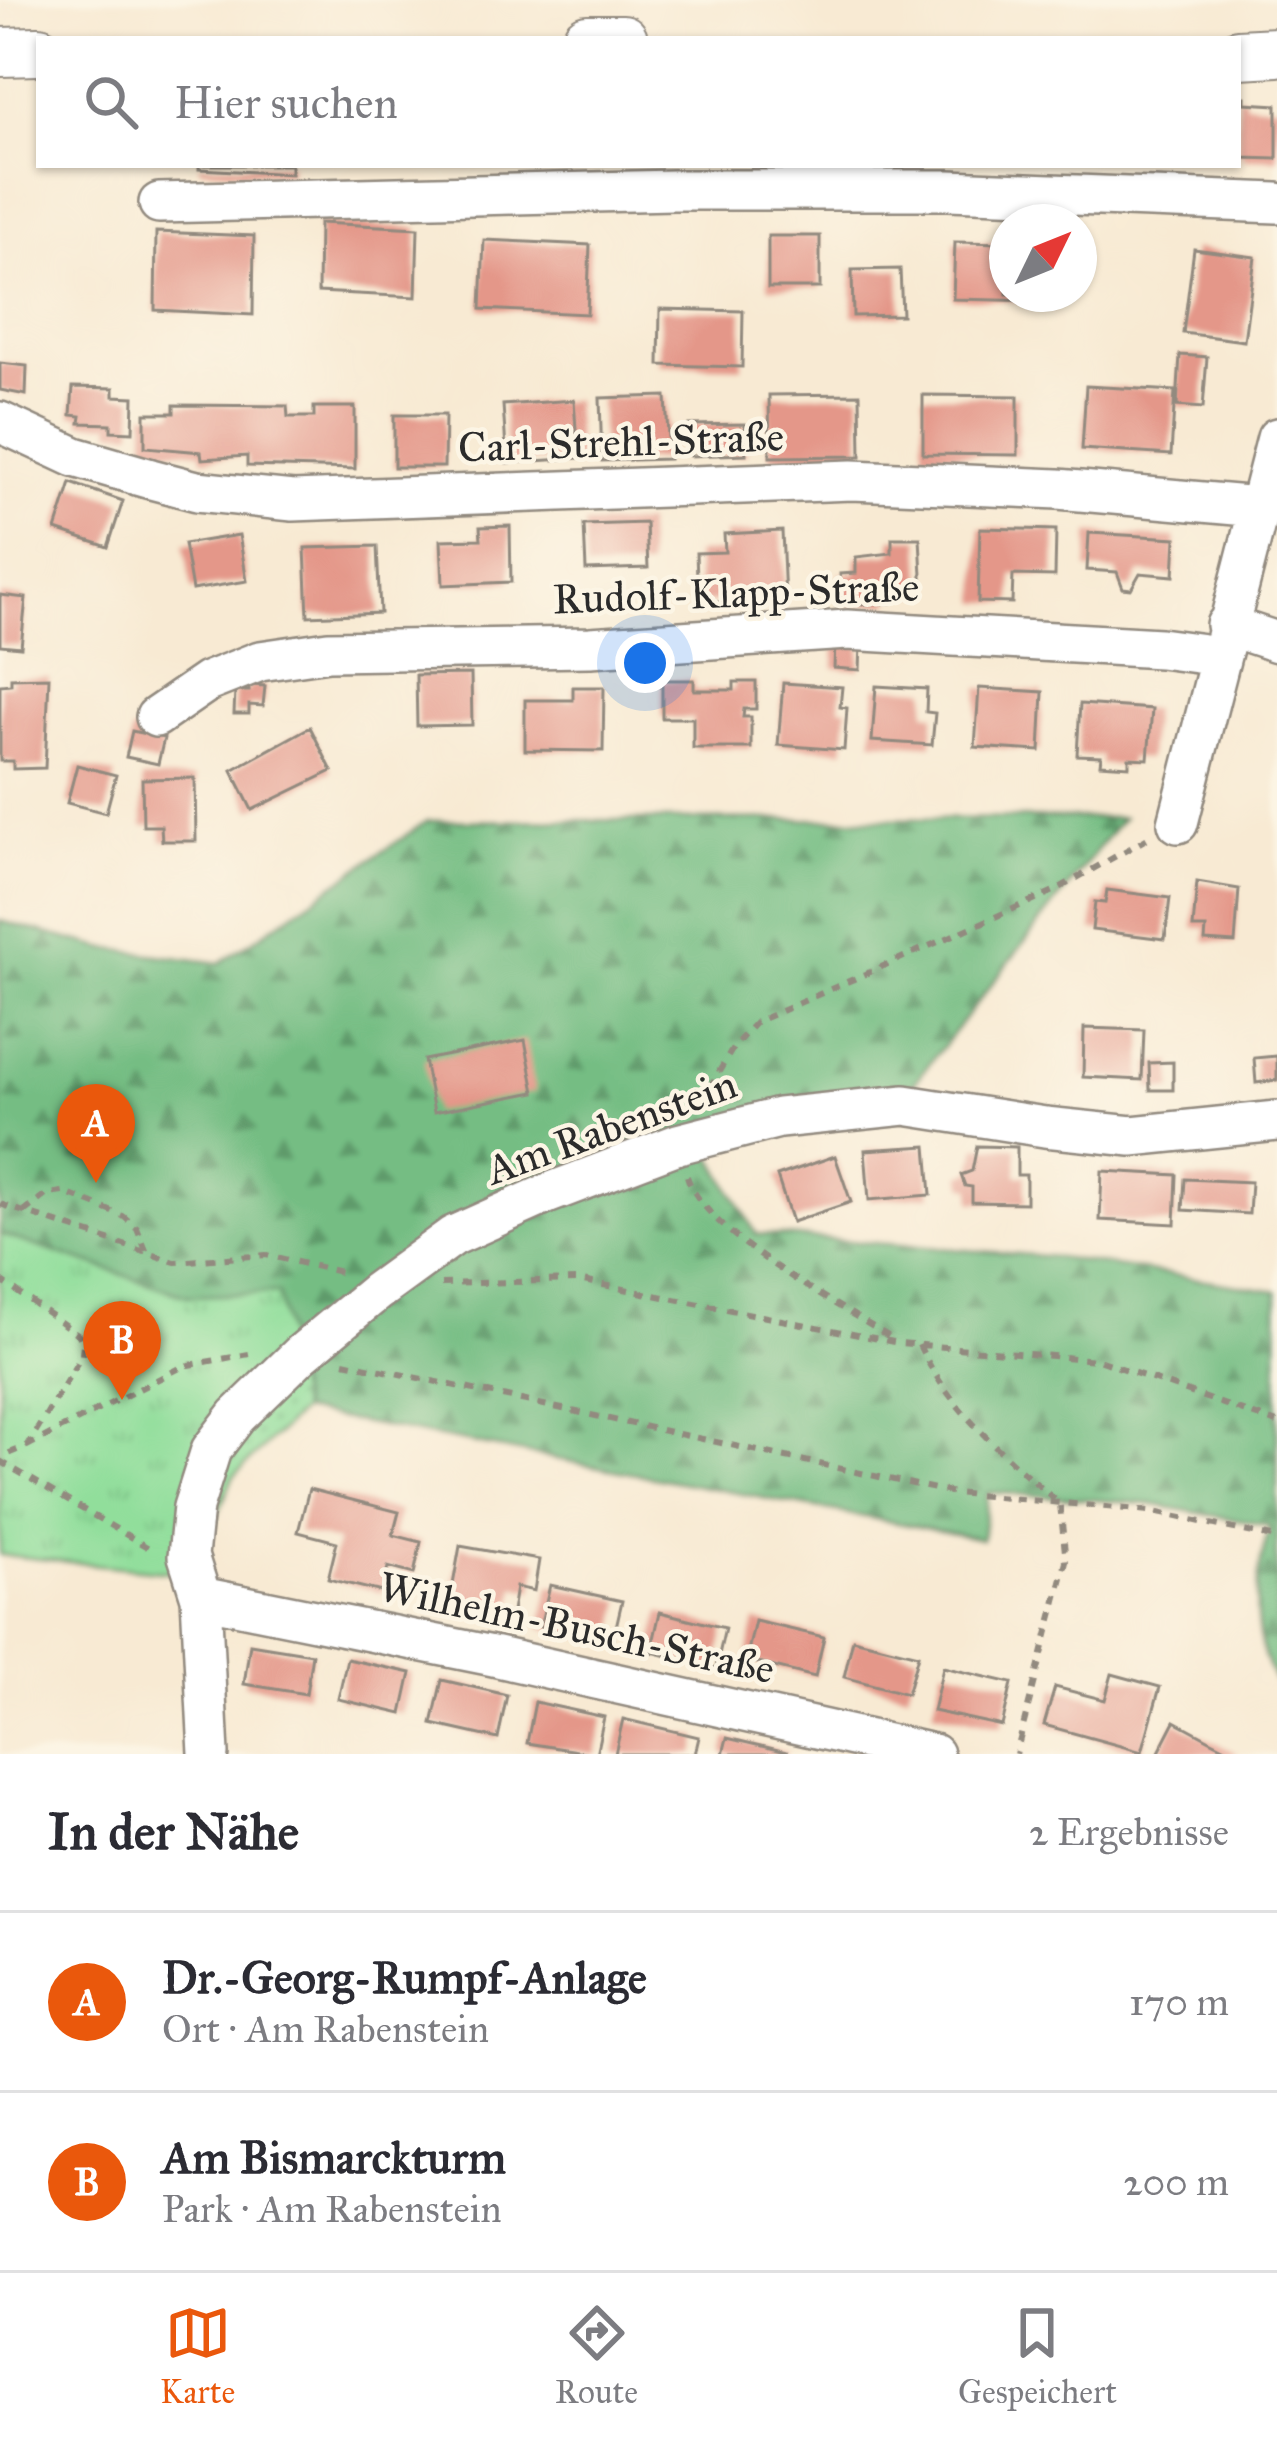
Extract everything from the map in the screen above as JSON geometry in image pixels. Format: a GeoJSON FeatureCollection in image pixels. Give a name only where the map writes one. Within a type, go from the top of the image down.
{"type":"FeatureCollection","features":[{"type":"Feature","properties":{"kind":"main road"},"geometry":{"type":"LineString","coordinates":[[0,52],[36,51]]}},
{"type":"Feature","properties":{"kind":"main road"},"geometry":{"type":"LineString","coordinates":[[1241,54],[1277,52]]}},
{"type":"Feature","properties":{"kind":"street"},"geometry":{"type":"LineString","coordinates":[[159,203],[635,191],[949,190],[1277,203]]}},
{"type":"Feature","properties":{"kind":"street","name":"Carl-Strehl-Straße"},"geometry":{"type":"LineString","coordinates":[[0,422],[75,457],[151,479],[197,490],[293,501],[852,480],[1058,489],[1258,507]]}},
{"type":"Feature","properties":{"kind":"street"},"geometry":{"type":"LineString","coordinates":[[1178,823],[1277,438]]}},
{"type":"Feature","properties":{"kind":"street","name":"Rudolf-Klapp-Straße"},"geometry":{"type":"LineString","coordinates":[[156,717],[207,682],[260,661],[328,650],[590,647],[848,630],[1137,646],[1277,642]]}},
{"type":"Feature","properties":{"kind":"street","name":"Am Rabenstein"},"geometry":{"type":"LineString","coordinates":[[208,1754],[201,1597],[188,1556],[193,1507],[211,1450],[262,1390],[302,1354],[453,1236],[678,1144],[779,1118],[905,1105],[1132,1136],[1277,1121]]}},
{"type":"Feature","properties":{"kind":"street","name":"Wilhelm-Busch-Straße"},"geometry":{"type":"LineString","coordinates":[[201,1597],[933,1754]]}},
{"type":"Feature","properties":{"kind":"path"},"geometry":{"type":"LineString","coordinates":[[699,1105],[735,1045],[756,1022],[1054,891],[1178,823]]}},
{"type":"Feature","properties":{"kind":"path"},"geometry":{"type":"LineString","coordinates":[[24,1212],[46,1194],[63,1192],[124,1216],[137,1228],[146,1253]]}},
{"type":"Feature","properties":{"kind":"path"},"geometry":{"type":"LineString","coordinates":[[692,1192],[711,1217],[744,1243],[898,1343]]}},
{"type":"Feature","properties":{"kind":"path"},"geometry":{"type":"LineString","coordinates":[[0,1204],[175,1262],[266,1256],[390,1282],[478,1286],[578,1280],[898,1343],[1098,1360],[1277,1423]]}},
{"type":"Feature","properties":{"kind":"path"},"geometry":{"type":"LineString","coordinates":[[0,1280],[79,1335],[83,1344],[82,1355],[28,1446]]}},
{"type":"Feature","properties":{"kind":"path"},"geometry":{"type":"LineString","coordinates":[[919,1345],[937,1383],[981,1434],[1060,1504],[1066,1562],[1016,1754]]}},
{"type":"Feature","properties":{"kind":"path"},"geometry":{"type":"LineString","coordinates":[[0,1459],[184,1366],[285,1348],[954,1493],[1149,1511],[1277,1538]]}},
{"type":"Feature","properties":{"kind":"path"},"geometry":{"type":"LineString","coordinates":[[0,1459],[169,1560]]}},
{"type":"Feature","properties":{"kind":"green space"},"geometry":{"type":"Polygon","coordinates":[[[1122,818],[904,1096],[706,1145],[756,1234],[1057,1257],[1277,1291],[1277,1685],[1261,1646],[1257,1606],[1270,1526],[1150,1504],[988,1492],[982,1539],[301,1411],[278,1294],[188,1296],[0,1234],[0,921],[103,948],[220,963],[427,821],[1122,818]]]}},
{"type":"Feature","properties":{"kind":"green space"},"geometry":{"type":"Polygon","coordinates":[[[0,1234],[187,1296],[278,1293],[291,1360],[258,1387],[183,1568],[170,1572],[0,1555],[0,1234]]]}},
{"type":"Feature","properties":{"kind":"green space"},"geometry":{"type":"Polygon","coordinates":[[[293,1369],[301,1411],[233,1477],[198,1563],[215,1451],[293,1369]]]}},
{"type":"Feature","properties":{"kind":"building"},"geometry":{"type":"Polygon","coordinates":[[[1241,97],[1245,103],[1277,105],[1277,159],[1243,158],[1241,97]]]}},
{"type":"Feature","properties":{"kind":"building"},"geometry":{"type":"Polygon","coordinates":[[[291,168],[291,174],[199,169],[291,168]]]}},
{"type":"Feature","properties":{"kind":"building"},"geometry":{"type":"Polygon","coordinates":[[[319,223],[418,228],[416,297],[318,292],[319,223]]]}},
{"type":"Feature","properties":{"kind":"building"},"geometry":{"type":"Polygon","coordinates":[[[156,232],[254,236],[253,315],[155,310],[156,232]]]}},
{"type":"Feature","properties":{"kind":"building"},"geometry":{"type":"Polygon","coordinates":[[[768,236],[820,236],[820,288],[768,288],[768,236]]]}},
{"type":"Feature","properties":{"kind":"building"},"geometry":{"type":"Polygon","coordinates":[[[484,240],[590,245],[587,314],[481,309],[484,240]]]}},
{"type":"Feature","properties":{"kind":"building"},"geometry":{"type":"Polygon","coordinates":[[[955,242],[989,243],[989,300],[953,299],[955,242]]]}},
{"type":"Feature","properties":{"kind":"building"},"geometry":{"type":"Polygon","coordinates":[[[1194,249],[1255,257],[1244,341],[1183,333],[1194,249]]]}},
{"type":"Feature","properties":{"kind":"building"},"geometry":{"type":"Polygon","coordinates":[[[900,269],[902,315],[853,316],[852,270],[900,269]]]}},
{"type":"Feature","properties":{"kind":"building"},"geometry":{"type":"Polygon","coordinates":[[[660,309],[743,311],[742,367],[659,365],[660,309]]]}},
{"type":"Feature","properties":{"kind":"building"},"geometry":{"type":"Polygon","coordinates":[[[1180,355],[1207,357],[1203,408],[1177,406],[1180,355]]]}},
{"type":"Feature","properties":{"kind":"building"},"geometry":{"type":"Polygon","coordinates":[[[0,363],[27,366],[26,395],[0,390],[0,363]]]}},
{"type":"Feature","properties":{"kind":"building"},"geometry":{"type":"Polygon","coordinates":[[[1086,386],[1175,391],[1171,455],[1082,449],[1086,386]]]}},
{"type":"Feature","properties":{"kind":"building"},"geometry":{"type":"Polygon","coordinates":[[[73,387],[114,388],[114,396],[134,397],[133,432],[111,431],[111,424],[80,423],[81,416],[71,415],[73,387]]]}},
{"type":"Feature","properties":{"kind":"building"},"geometry":{"type":"Polygon","coordinates":[[[860,394],[861,456],[770,457],[769,395],[860,394]]]}},
{"type":"Feature","properties":{"kind":"building"},"geometry":{"type":"Polygon","coordinates":[[[923,395],[1018,396],[1018,455],[923,454],[923,395]]]}},
{"type":"Feature","properties":{"kind":"building"},"geometry":{"type":"Polygon","coordinates":[[[666,396],[669,459],[602,461],[600,398],[666,396]]]}},
{"type":"Feature","properties":{"kind":"building"},"geometry":{"type":"Polygon","coordinates":[[[574,400],[578,458],[507,463],[503,405],[574,400]]]}},
{"type":"Feature","properties":{"kind":"building"},"geometry":{"type":"Polygon","coordinates":[[[174,405],[287,406],[288,417],[314,417],[314,407],[355,407],[355,469],[247,466],[247,456],[202,459],[201,452],[145,447],[145,413],[174,413],[174,405]]]}},
{"type":"Feature","properties":{"kind":"building"},"geometry":{"type":"Polygon","coordinates":[[[394,415],[445,415],[444,467],[394,467],[394,415]]]}},
{"type":"Feature","properties":{"kind":"building"},"geometry":{"type":"Polygon","coordinates":[[[745,424],[746,454],[690,456],[689,425],[745,424]]]}},
{"type":"Feature","properties":{"kind":"building"},"geometry":{"type":"Polygon","coordinates":[[[71,483],[123,501],[108,547],[56,530],[71,483]]]}},
{"type":"Feature","properties":{"kind":"building"},"geometry":{"type":"Polygon","coordinates":[[[646,523],[648,568],[586,570],[584,525],[646,523]]]}},
{"type":"Feature","properties":{"kind":"building"},"geometry":{"type":"Polygon","coordinates":[[[510,526],[511,582],[443,585],[441,540],[481,539],[480,527],[510,526]]]}},
{"type":"Feature","properties":{"kind":"building"},"geometry":{"type":"Polygon","coordinates":[[[980,528],[1056,530],[1055,576],[1013,575],[1012,603],[978,602],[980,528]]]}},
{"type":"Feature","properties":{"kind":"building"},"geometry":{"type":"Polygon","coordinates":[[[782,531],[785,599],[698,603],[696,553],[725,552],[724,534],[782,531]]]}},
{"type":"Feature","properties":{"kind":"building"},"geometry":{"type":"Polygon","coordinates":[[[1089,533],[1176,538],[1174,576],[1140,573],[1131,589],[1123,588],[1117,572],[1087,570],[1089,533]]]}},
{"type":"Feature","properties":{"kind":"building"},"geometry":{"type":"Polygon","coordinates":[[[239,535],[247,581],[192,590],[184,544],[239,535]]]}},
{"type":"Feature","properties":{"kind":"building"},"geometry":{"type":"Polygon","coordinates":[[[892,538],[920,538],[923,594],[890,595],[891,603],[842,605],[840,574],[856,573],[856,557],[892,553],[892,538]]]}},
{"type":"Feature","properties":{"kind":"building"},"geometry":{"type":"Polygon","coordinates":[[[377,546],[380,613],[308,616],[305,548],[377,546]]]}},
{"type":"Feature","properties":{"kind":"building"},"geometry":{"type":"Polygon","coordinates":[[[0,595],[26,598],[21,647],[0,645],[0,595]]]}},
{"type":"Feature","properties":{"kind":"building"},"geometry":{"type":"Polygon","coordinates":[[[835,642],[861,644],[860,670],[834,668],[835,642]]]}},
{"type":"Feature","properties":{"kind":"building"},"geometry":{"type":"Polygon","coordinates":[[[471,674],[472,725],[417,726],[416,675],[471,674]]]}},
{"type":"Feature","properties":{"kind":"building"},"geometry":{"type":"Polygon","coordinates":[[[49,677],[45,768],[13,769],[13,761],[0,761],[0,685],[11,684],[11,678],[49,677]]]}},
{"type":"Feature","properties":{"kind":"building"},"geometry":{"type":"Polygon","coordinates":[[[662,680],[694,680],[694,690],[734,690],[734,682],[756,682],[756,709],[744,709],[743,717],[751,717],[751,748],[693,748],[693,718],[662,718],[662,680]]]}},
{"type":"Feature","properties":{"kind":"building"},"geometry":{"type":"Polygon","coordinates":[[[783,683],[842,687],[840,707],[847,708],[844,750],[778,745],[783,683]]]}},
{"type":"Feature","properties":{"kind":"building"},"geometry":{"type":"Polygon","coordinates":[[[249,685],[265,686],[263,706],[249,705],[249,714],[234,714],[235,691],[249,691],[249,685]]]}},
{"type":"Feature","properties":{"kind":"building"},"geometry":{"type":"Polygon","coordinates":[[[876,686],[927,689],[926,712],[935,713],[932,745],[872,741],[876,686]]]}},
{"type":"Feature","properties":{"kind":"building"},"geometry":{"type":"Polygon","coordinates":[[[573,687],[604,687],[603,751],[525,750],[525,700],[573,700],[573,687]]]}},
{"type":"Feature","properties":{"kind":"building"},"geometry":{"type":"Polygon","coordinates":[[[979,688],[1043,692],[1040,751],[975,747],[979,688]]]}},
{"type":"Feature","properties":{"kind":"building"},"geometry":{"type":"Polygon","coordinates":[[[1080,704],[1152,709],[1148,759],[1129,758],[1129,766],[1100,764],[1101,756],[1077,755],[1080,704]]]}},
{"type":"Feature","properties":{"kind":"building"},"geometry":{"type":"Polygon","coordinates":[[[310,727],[332,771],[252,810],[232,770],[310,727]]]}},
{"type":"Feature","properties":{"kind":"building"},"geometry":{"type":"Polygon","coordinates":[[[132,731],[164,738],[158,764],[126,757],[132,731]]]}},
{"type":"Feature","properties":{"kind":"building"},"geometry":{"type":"Polygon","coordinates":[[[77,765],[116,775],[106,813],[67,803],[77,765]]]}},
{"type":"Feature","properties":{"kind":"building"},"geometry":{"type":"Polygon","coordinates":[[[195,778],[196,841],[162,841],[161,826],[143,826],[142,779],[195,778]]]}},
{"type":"Feature","properties":{"kind":"building"},"geometry":{"type":"Polygon","coordinates":[[[1197,882],[1239,889],[1235,943],[1205,941],[1206,928],[1193,928],[1197,882]]]}},
{"type":"Feature","properties":{"kind":"building"},"geometry":{"type":"Polygon","coordinates":[[[1107,890],[1170,898],[1165,939],[1092,930],[1095,902],[1105,903],[1107,890]]]}},
{"type":"Feature","properties":{"kind":"building"},"geometry":{"type":"Polygon","coordinates":[[[1084,1028],[1144,1030],[1142,1080],[1083,1077],[1084,1028]]]}},
{"type":"Feature","properties":{"kind":"building"},"geometry":{"type":"Polygon","coordinates":[[[525,1040],[535,1092],[434,1112],[424,1060],[525,1040]]]}},
{"type":"Feature","properties":{"kind":"building"},"geometry":{"type":"Polygon","coordinates":[[[1277,1056],[1277,1080],[1256,1083],[1254,1058],[1277,1056]]]}},
{"type":"Feature","properties":{"kind":"building"},"geometry":{"type":"Polygon","coordinates":[[[1173,1062],[1173,1090],[1150,1090],[1149,1063],[1173,1062]]]}},
{"type":"Feature","properties":{"kind":"building"},"geometry":{"type":"Polygon","coordinates":[[[927,1146],[931,1195],[869,1200],[865,1150],[927,1146]]]}},
{"type":"Feature","properties":{"kind":"building"},"geometry":{"type":"Polygon","coordinates":[[[977,1146],[1017,1147],[1017,1175],[1026,1175],[1026,1203],[972,1202],[972,1187],[965,1186],[961,1175],[972,1171],[977,1146]]]}},
{"type":"Feature","properties":{"kind":"building"},"geometry":{"type":"Polygon","coordinates":[[[835,1156],[851,1202],[792,1222],[777,1176],[835,1156]]]}},
{"type":"Feature","properties":{"kind":"building"},"geometry":{"type":"Polygon","coordinates":[[[1102,1171],[1177,1175],[1175,1224],[1100,1220],[1102,1171]]]}},
{"type":"Feature","properties":{"kind":"building"},"geometry":{"type":"Polygon","coordinates":[[[1185,1179],[1251,1182],[1249,1214],[1183,1210],[1185,1179]]]}},
{"type":"Feature","properties":{"kind":"building"},"geometry":{"type":"Polygon","coordinates":[[[309,1489],[399,1512],[393,1535],[421,1542],[414,1574],[388,1567],[382,1592],[328,1579],[337,1542],[298,1532],[309,1489]]]}},
{"type":"Feature","properties":{"kind":"building"},"geometry":{"type":"Polygon","coordinates":[[[460,1546],[539,1560],[534,1591],[516,1587],[511,1618],[449,1607],[460,1546]]]}},
{"type":"Feature","properties":{"kind":"building"},"geometry":{"type":"Polygon","coordinates":[[[550,1585],[622,1601],[612,1644],[540,1627],[550,1585]]]}},
{"type":"Feature","properties":{"kind":"building"},"geometry":{"type":"Polygon","coordinates":[[[660,1612],[725,1628],[716,1668],[651,1652],[660,1612]]]}},
{"type":"Feature","properties":{"kind":"building"},"geometry":{"type":"Polygon","coordinates":[[[755,1621],[824,1637],[815,1677],[746,1660],[755,1621]]]}},
{"type":"Feature","properties":{"kind":"building"},"geometry":{"type":"Polygon","coordinates":[[[853,1639],[918,1655],[907,1694],[844,1677],[853,1639]]]}},
{"type":"Feature","properties":{"kind":"building"},"geometry":{"type":"Polygon","coordinates":[[[250,1644],[312,1654],[306,1694],[244,1684],[250,1644]]]}},
{"type":"Feature","properties":{"kind":"building"},"geometry":{"type":"Polygon","coordinates":[[[347,1659],[411,1673],[402,1714],[338,1699],[347,1659]]]}},
{"type":"Feature","properties":{"kind":"building"},"geometry":{"type":"Polygon","coordinates":[[[943,1667],[1012,1683],[1002,1726],[933,1711],[943,1667]]]}},
{"type":"Feature","properties":{"kind":"building"},"geometry":{"type":"Polygon","coordinates":[[[1112,1674],[1160,1687],[1142,1752],[1044,1725],[1055,1687],[1105,1700],[1112,1674]]]}},
{"type":"Feature","properties":{"kind":"building"},"geometry":{"type":"Polygon","coordinates":[[[442,1680],[507,1695],[498,1739],[432,1724],[442,1680]]]}},
{"type":"Feature","properties":{"kind":"building"},"geometry":{"type":"Polygon","coordinates":[[[535,1702],[604,1717],[596,1754],[527,1743],[535,1702]]]}},
{"type":"Feature","properties":{"kind":"building"},"geometry":{"type":"Polygon","coordinates":[[[623,1719],[699,1737],[695,1754],[615,1754],[623,1719]]]}},
{"type":"Feature","properties":{"kind":"building"},"geometry":{"type":"Polygon","coordinates":[[[1175,1721],[1210,1740],[1238,1754],[1158,1754],[1175,1721]]]}},
{"type":"Feature","properties":{"kind":"building"},"geometry":{"type":"Polygon","coordinates":[[[727,1738],[787,1752],[723,1754],[727,1738]]]}},
{"type":"Feature","properties":{"kind":"place","name":"Dr.-Georg-Rumpf-Anlage"},"geometry":{"type":"Point","coordinates":[96,1183]}},
{"type":"Feature","properties":{"kind":"place","name":"Am Bismarckturm"},"geometry":{"type":"Point","coordinates":[122,1400]}}]}
